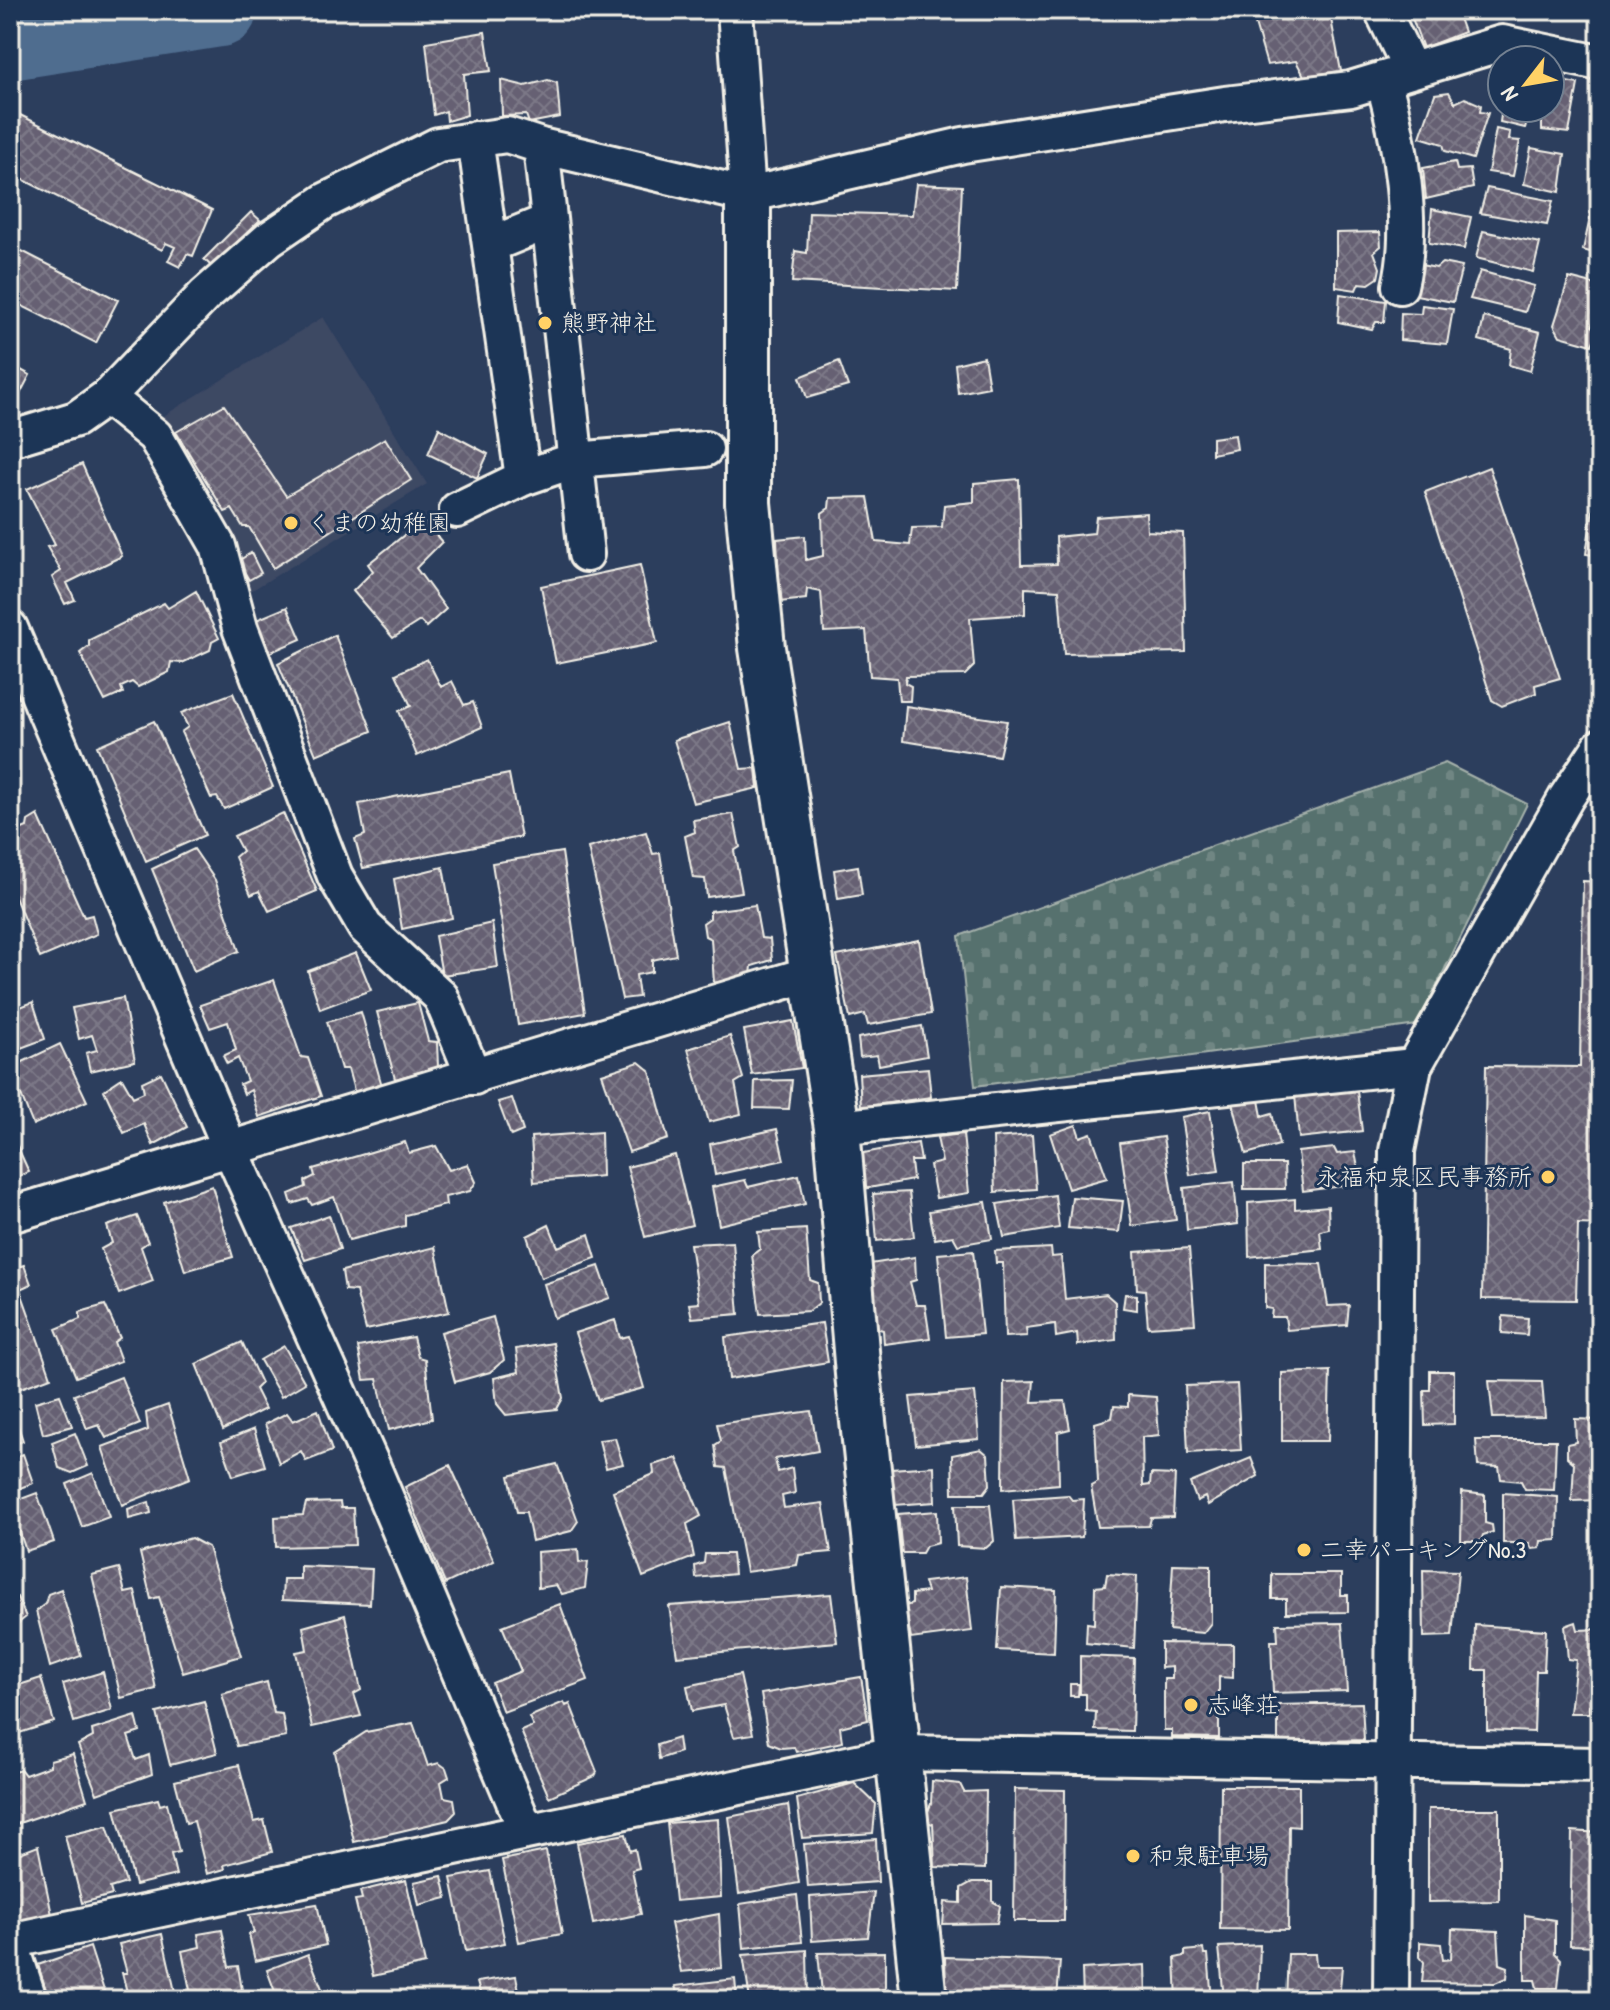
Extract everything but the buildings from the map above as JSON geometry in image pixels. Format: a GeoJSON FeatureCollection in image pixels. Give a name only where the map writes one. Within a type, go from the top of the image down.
{"type":"FeatureCollection","features":[{"type":"Feature","properties":{"kind":"street"},"geometry":{"type":"LineString","coordinates":[[735,10],[748,195],[748,503],[762,648],[837,1128],[858,1374],[924,2000]]}},
{"type":"Feature","properties":{"kind":"street"},"geometry":{"type":"LineString","coordinates":[[1382,10],[1397,75],[1396,125],[1408,254],[1400,286]]}},
{"type":"Feature","properties":{"kind":"street"},"geometry":{"type":"LineString","coordinates":[[10,439],[76,419],[107,397],[205,295],[269,239],[325,201],[438,145],[507,135],[541,146],[748,195],[963,145],[1225,104],[1351,89],[1502,43],[1600,63]]}},
{"type":"Feature","properties":{"kind":"street"},"geometry":{"type":"LineString","coordinates":[[475,139],[523,478]]}},
{"type":"Feature","properties":{"kind":"street"},"geometry":{"type":"LineString","coordinates":[[541,146],[586,554]]}},
{"type":"Feature","properties":{"kind":"street"},"geometry":{"type":"LineString","coordinates":[[490,245],[549,221]]}},
{"type":"Feature","properties":{"kind":"street"},"geometry":{"type":"LineString","coordinates":[[107,397],[155,436],[218,546],[240,628],[335,876],[365,927],[441,997],[474,1077]]}},
{"type":"Feature","properties":{"kind":"street"},"geometry":{"type":"LineString","coordinates":[[457,510],[523,478],[575,460],[705,449]]}},
{"type":"Feature","properties":{"kind":"street"},"geometry":{"type":"LineString","coordinates":[[10,628],[230,1148],[372,1465],[526,1830]]}},
{"type":"Feature","properties":{"kind":"street"},"geometry":{"type":"LineString","coordinates":[[1391,2000],[1390,1760],[1397,1404],[1397,1151],[1414,1066],[1566,798],[1600,747]]}},
{"type":"Feature","properties":{"kind":"street"},"geometry":{"type":"LineString","coordinates":[[10,1215],[813,973]]}},
{"type":"Feature","properties":{"kind":"street"},"geometry":{"type":"LineString","coordinates":[[837,1128],[1414,1066]]}},
{"type":"Feature","properties":{"kind":"street"},"geometry":{"type":"LineString","coordinates":[[10,1941],[900,1753],[1600,1765]]}},
{"type":"Feature","properties":{"kind":"street"},"geometry":{"type":"LineString","coordinates":[[10,1957],[24,2000]]}},
{"type":"Feature","properties":{"kind":"shaded area"},"geometry":{"type":"Polygon","coordinates":[[[323,317],[427,484],[244,595],[157,420],[323,317]]]}},
{"type":"Feature","properties":{"kind":"green space"},"geometry":{"type":"Polygon","coordinates":[[[1445,763],[1527,804],[1417,1025],[975,1086],[959,936],[1445,763]]]}},
{"type":"Feature","properties":{"kind":"waterway"},"geometry":{"type":"LineString","coordinates":[[10,43],[220,10]]}},
{"type":"Feature","properties":{"kind":"place","name":"熊野神社"},"geometry":{"type":"Point","coordinates":[545,323]}},
{"type":"Feature","properties":{"kind":"place","name":"くまの幼稚園"},"geometry":{"type":"Point","coordinates":[291,523]}},
{"type":"Feature","properties":{"kind":"place","name":"永福和泉区民事務所"},"geometry":{"type":"Point","coordinates":[1548,1177]}},
{"type":"Feature","properties":{"kind":"place","name":"二幸パーキングNo.3"},"geometry":{"type":"Point","coordinates":[1304,1550]}},
{"type":"Feature","properties":{"kind":"place","name":"志峰荘"},"geometry":{"type":"Point","coordinates":[1191,1705]}},
{"type":"Feature","properties":{"kind":"place","name":"和泉駐車場"},"geometry":{"type":"Point","coordinates":[1133,1856]}}]}
